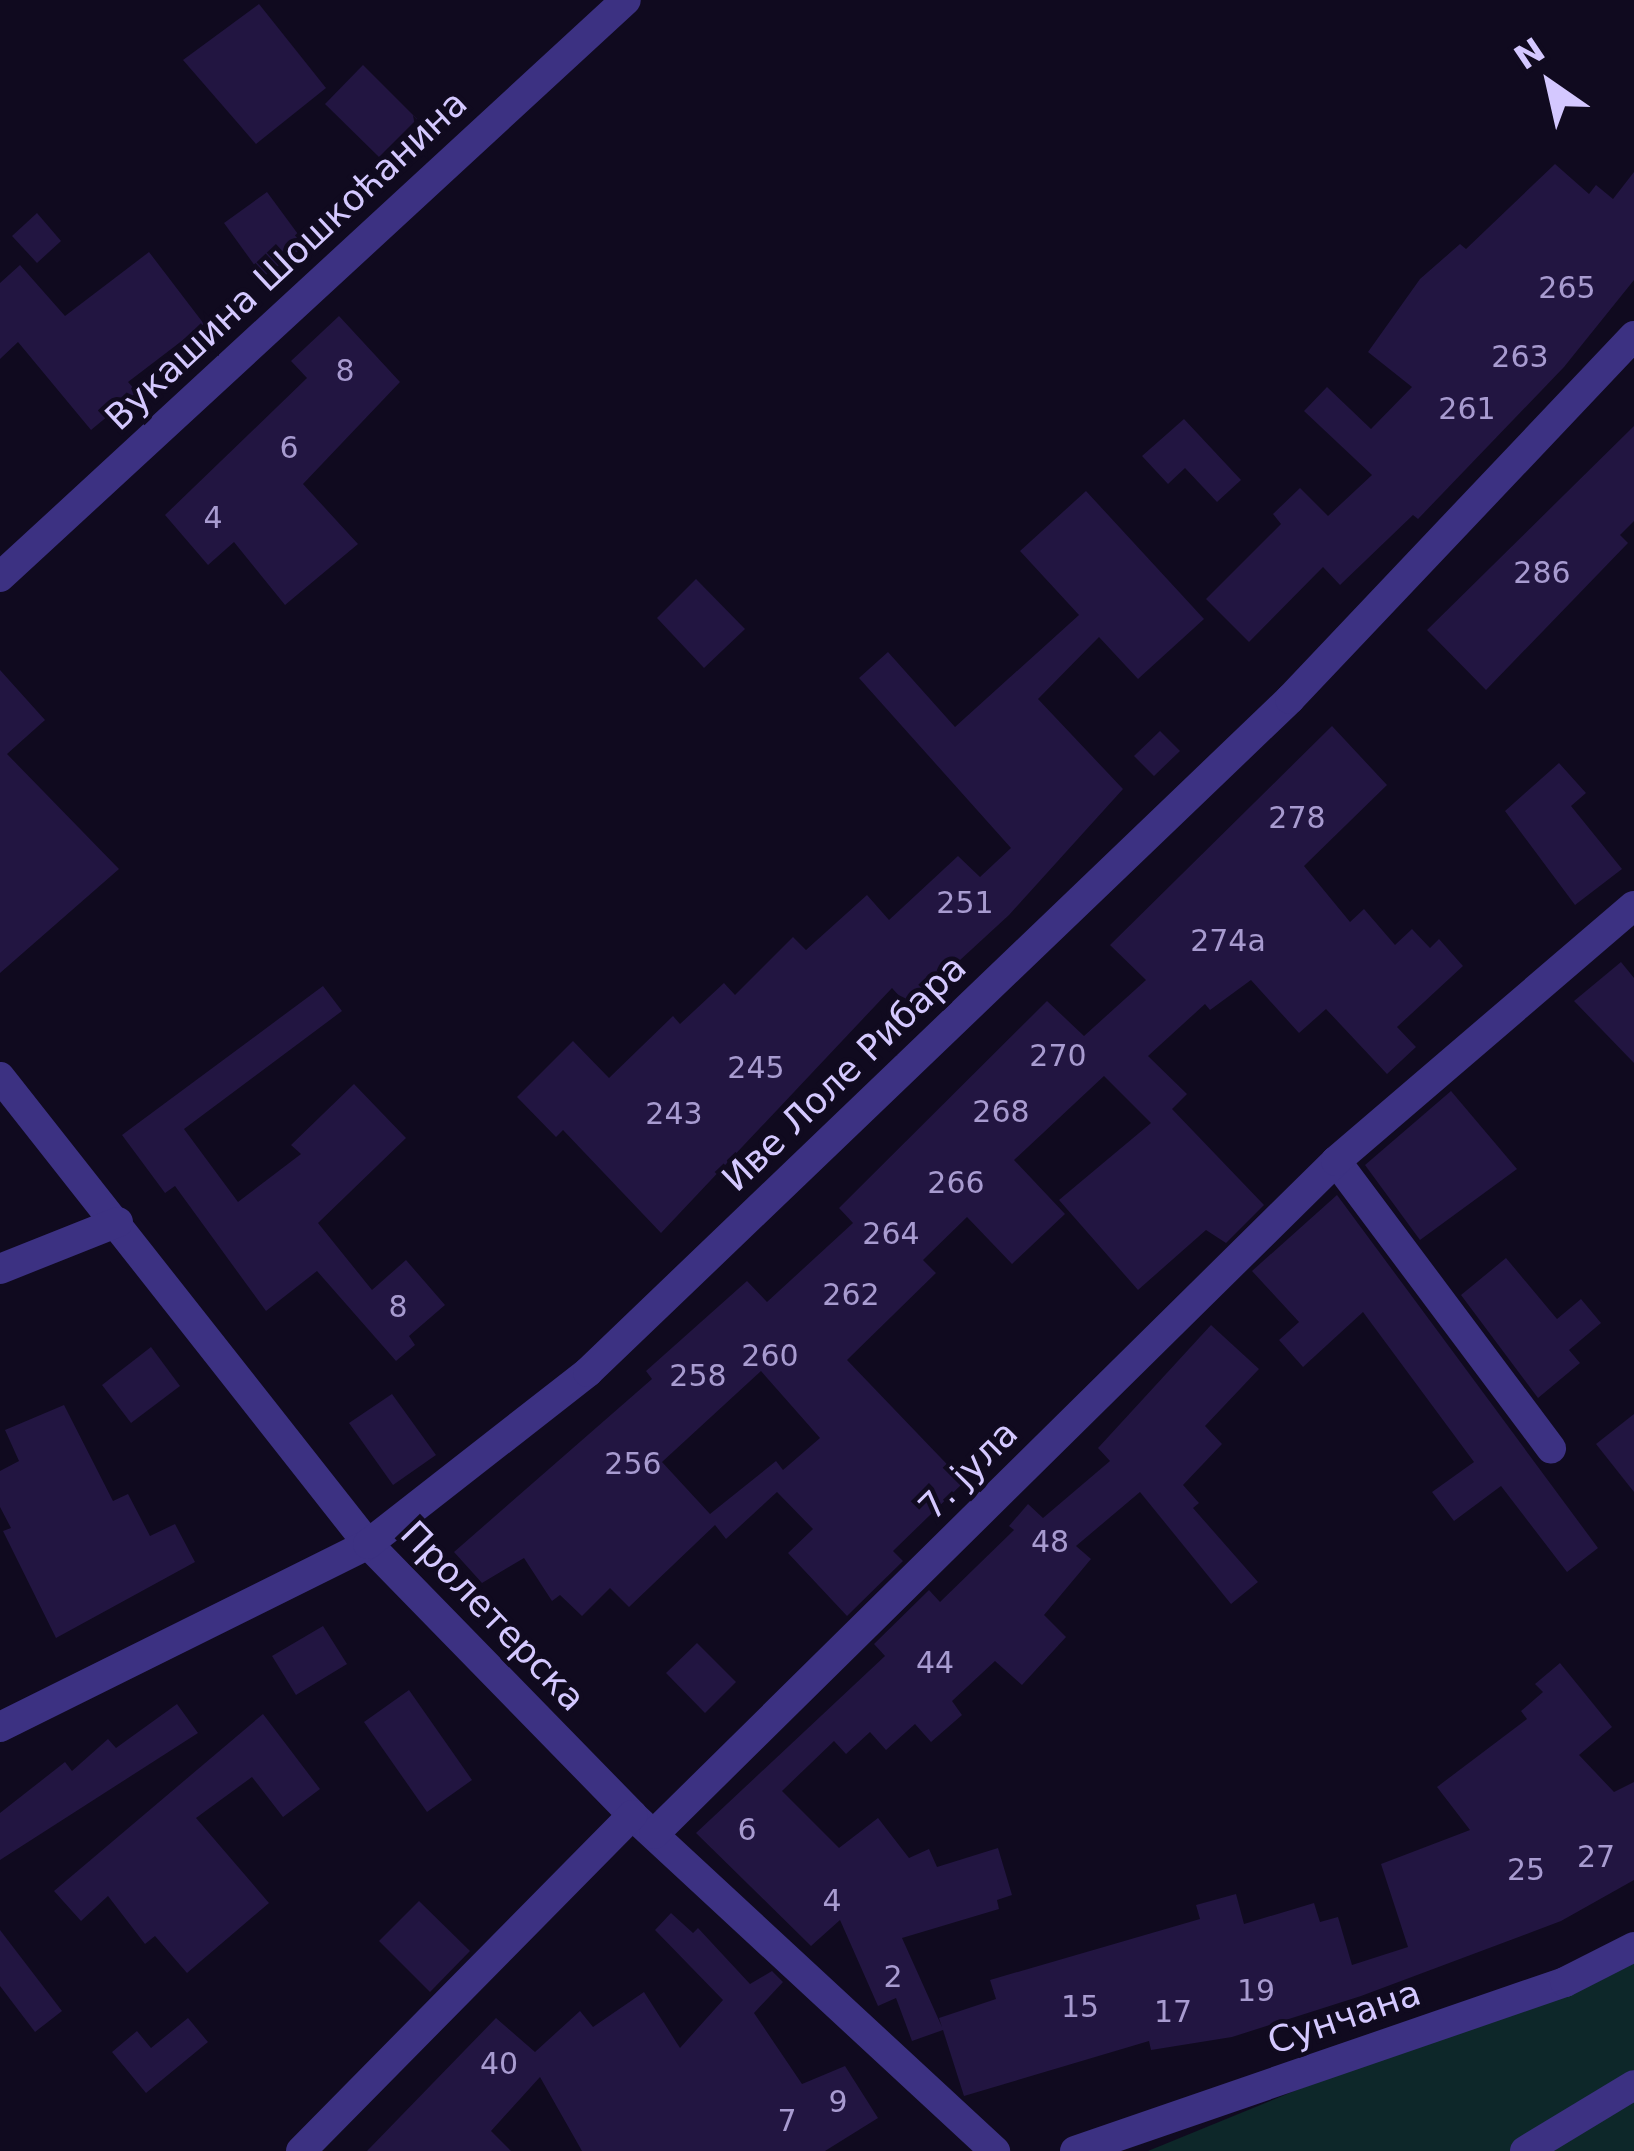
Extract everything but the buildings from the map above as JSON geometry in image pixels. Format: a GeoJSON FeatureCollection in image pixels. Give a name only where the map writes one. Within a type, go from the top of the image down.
{"type":"FeatureCollection","features":[{"type":"Feature","properties":{"kind":"street","name":"Вукашина Шошкоћанина"},"geometry":{"type":"LineString","coordinates":[[0,577],[626,0]]}},
{"type":"Feature","properties":{"kind":"street","name":"Иве Лоле Рибара"},"geometry":{"type":"LineString","coordinates":[[0,1727],[368,1544],[588,1372],[1290,698],[1634,336]]}},
{"type":"Feature","properties":{"kind":"street","name":"7. јула"},"geometry":{"type":"LineString","coordinates":[[301,2151],[1336,1161],[1634,906]]}},
{"type":"Feature","properties":{"kind":"street","name":"Пролетерска"},"geometry":{"type":"LineString","coordinates":[[0,1077],[368,1544],[643,1824],[995,2151]]}},
{"type":"Feature","properties":{"kind":"street"},"geometry":{"type":"LineString","coordinates":[[1336,1161],[1551,1448]]}},
{"type":"Feature","properties":{"kind":"street"},"geometry":{"type":"LineString","coordinates":[[0,1269],[118,1222]]}},
{"type":"Feature","properties":{"kind":"street","name":"Сунчана"},"geometry":{"type":"LineString","coordinates":[[1075,2151],[1565,1982],[1634,1946]]}},
{"type":"Feature","properties":{"kind":"street"},"geometry":{"type":"LineString","coordinates":[[1525,2151],[1634,2085]]}},
{"type":"Feature","properties":{"kind":"green space"},"geometry":{"type":"Polygon","coordinates":[[[1634,1952],[1634,2151],[1148,2151],[1634,1952]]]}}]}
